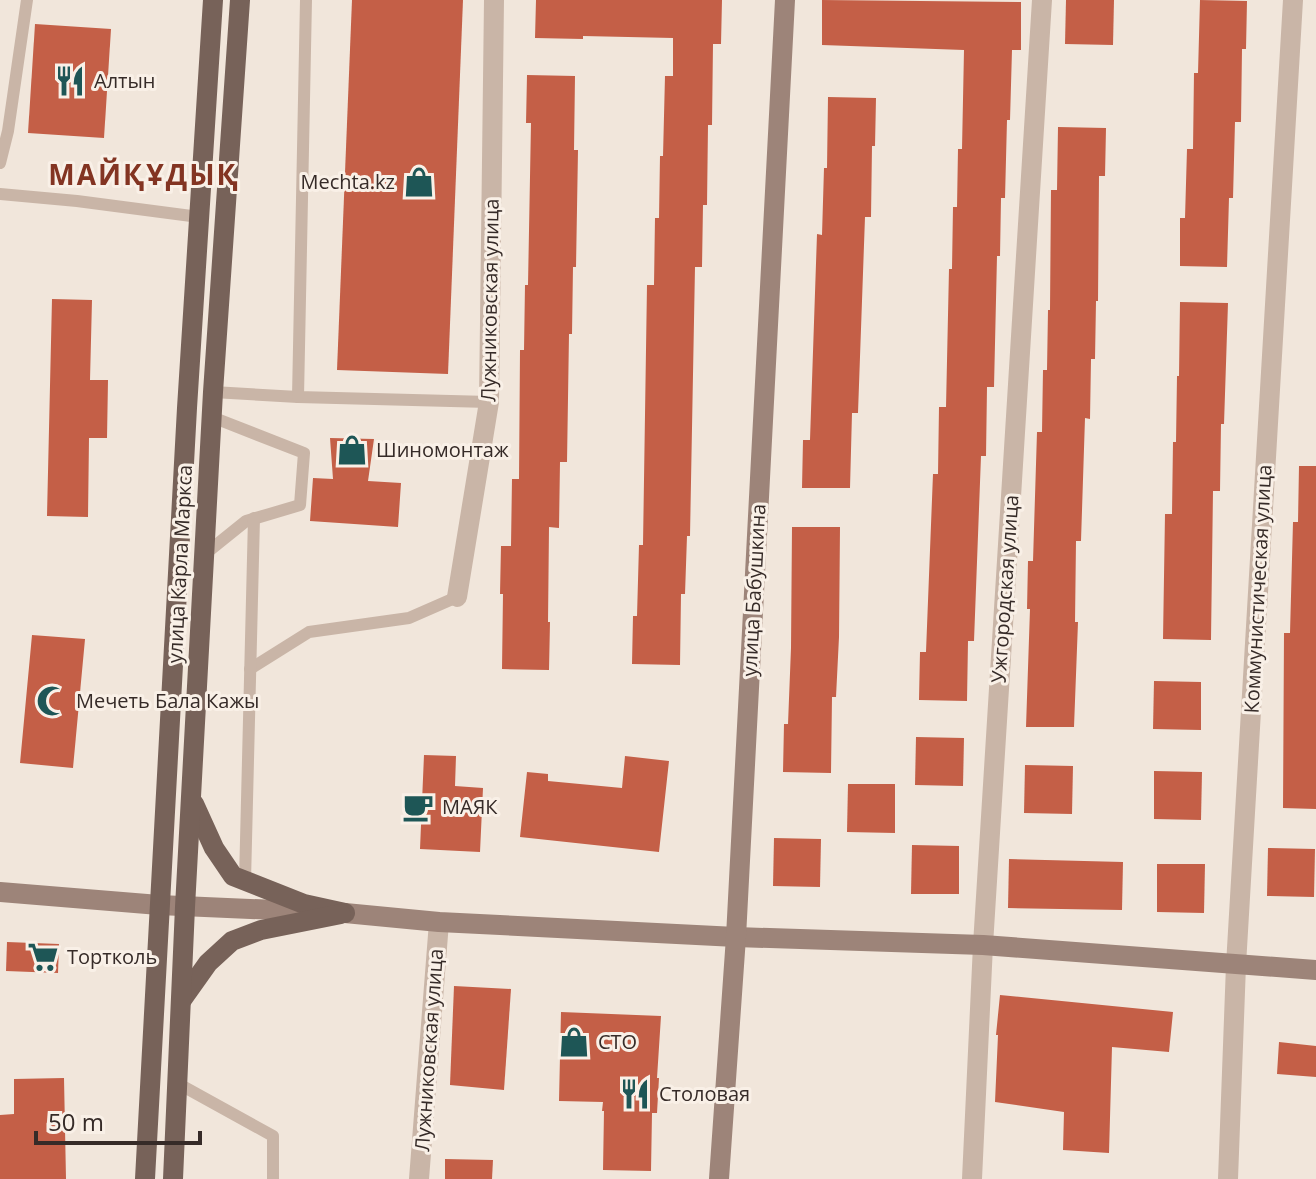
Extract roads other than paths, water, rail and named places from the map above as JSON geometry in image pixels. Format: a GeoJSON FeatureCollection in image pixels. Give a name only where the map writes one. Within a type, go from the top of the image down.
{"type":"FeatureCollection","features":[{"type":"Feature","properties":{"kind":"main road","name":"улица Карла Маркса"},"geometry":{"type":"LineString","coordinates":[[145,1179],[213,0]]}},
{"type":"Feature","properties":{"kind":"main road","name":"улица Карла Маркса"},"geometry":{"type":"LineString","coordinates":[[173,1179],[213,392],[240,0]]}},
{"type":"Feature","properties":{"kind":"main road","name":"улица Бабушкина"},"geometry":{"type":"LineString","coordinates":[[719,1179],[736,937],[785,0]]}},
{"type":"Feature","properties":{"kind":"main road"},"geometry":{"type":"LineString","coordinates":[[192,798],[214,848],[233,876],[304,904],[345,913]]}},
{"type":"Feature","properties":{"kind":"main road"},"geometry":{"type":"LineString","coordinates":[[0,892],[185,907],[345,913],[439,922],[736,937],[983,945],[1316,970]]}},
{"type":"Feature","properties":{"kind":"main road"},"geometry":{"type":"LineString","coordinates":[[181,1002],[208,963],[232,941],[261,930],[345,913]]}},
{"type":"Feature","properties":{"kind":"street","name":"Лужниковская улица"},"geometry":{"type":"LineString","coordinates":[[457,597],[489,402],[494,0]]}},
{"type":"Feature","properties":{"kind":"street","name":"Ужгородская улица"},"geometry":{"type":"LineString","coordinates":[[972,1179],[983,945],[1042,0]]}},
{"type":"Feature","properties":{"kind":"street","name":"Коммунистическая улица"},"geometry":{"type":"LineString","coordinates":[[1228,1179],[1236,965],[1293,0]]}},
{"type":"Feature","properties":{"kind":"street","name":"Лужниковская улица"},"geometry":{"type":"LineString","coordinates":[[419,1179],[439,922]]}},
{"type":"Feature","properties":{"kind":"lane"},"geometry":{"type":"LineString","coordinates":[[0,163],[8,131],[27,0]]}},
{"type":"Feature","properties":{"kind":"lane"},"geometry":{"type":"LineString","coordinates":[[298,397],[306,0]]}},
{"type":"Feature","properties":{"kind":"lane"},"geometry":{"type":"LineString","coordinates":[[0,194],[199,217]]}},
{"type":"Feature","properties":{"kind":"lane"},"geometry":{"type":"LineString","coordinates":[[213,392],[489,402]]}},
{"type":"Feature","properties":{"kind":"lane"},"geometry":{"type":"LineString","coordinates":[[205,554],[246,521],[300,505],[304,453],[212,417]]}},
{"type":"Feature","properties":{"kind":"lane"},"geometry":{"type":"LineString","coordinates":[[245,881],[254,518]]}},
{"type":"Feature","properties":{"kind":"lane"},"geometry":{"type":"LineString","coordinates":[[250,669],[309,632],[409,618],[457,597]]}},
{"type":"Feature","properties":{"kind":"lane"},"geometry":{"type":"LineString","coordinates":[[177,1083],[273,1136],[273,1179]]}},
{"type":"Feature","properties":{"kind":"place","name":"Алтын"},"geometry":{"type":"Point","coordinates":[70,81]}},
{"type":"Feature","properties":{"kind":"place","name":"Mechta.kz"},"geometry":{"type":"Point","coordinates":[419,182]}},
{"type":"Feature","properties":{"kind":"place","name":"Шиномонтаж"},"geometry":{"type":"Point","coordinates":[352,450]}},
{"type":"Feature","properties":{"kind":"place","name":"Мечеть Бала Кажы"},"geometry":{"type":"Point","coordinates":[52,701]}},
{"type":"Feature","properties":{"kind":"place","name":"МАЯК"},"geometry":{"type":"Point","coordinates":[418,807]}},
{"type":"Feature","properties":{"kind":"place","name":"Тортколь"},"geometry":{"type":"Point","coordinates":[43,957]}},
{"type":"Feature","properties":{"kind":"place","name":"СТО"},"geometry":{"type":"Point","coordinates":[574,1042]}},
{"type":"Feature","properties":{"kind":"place","name":"Столовая"},"geometry":{"type":"Point","coordinates":[635,1094]}},
{"type":"Feature","properties":{"kind":"district","name":"МАЙҚҰДЫҚ"},"geometry":{"type":"Point","coordinates":[144,175]}}]}
